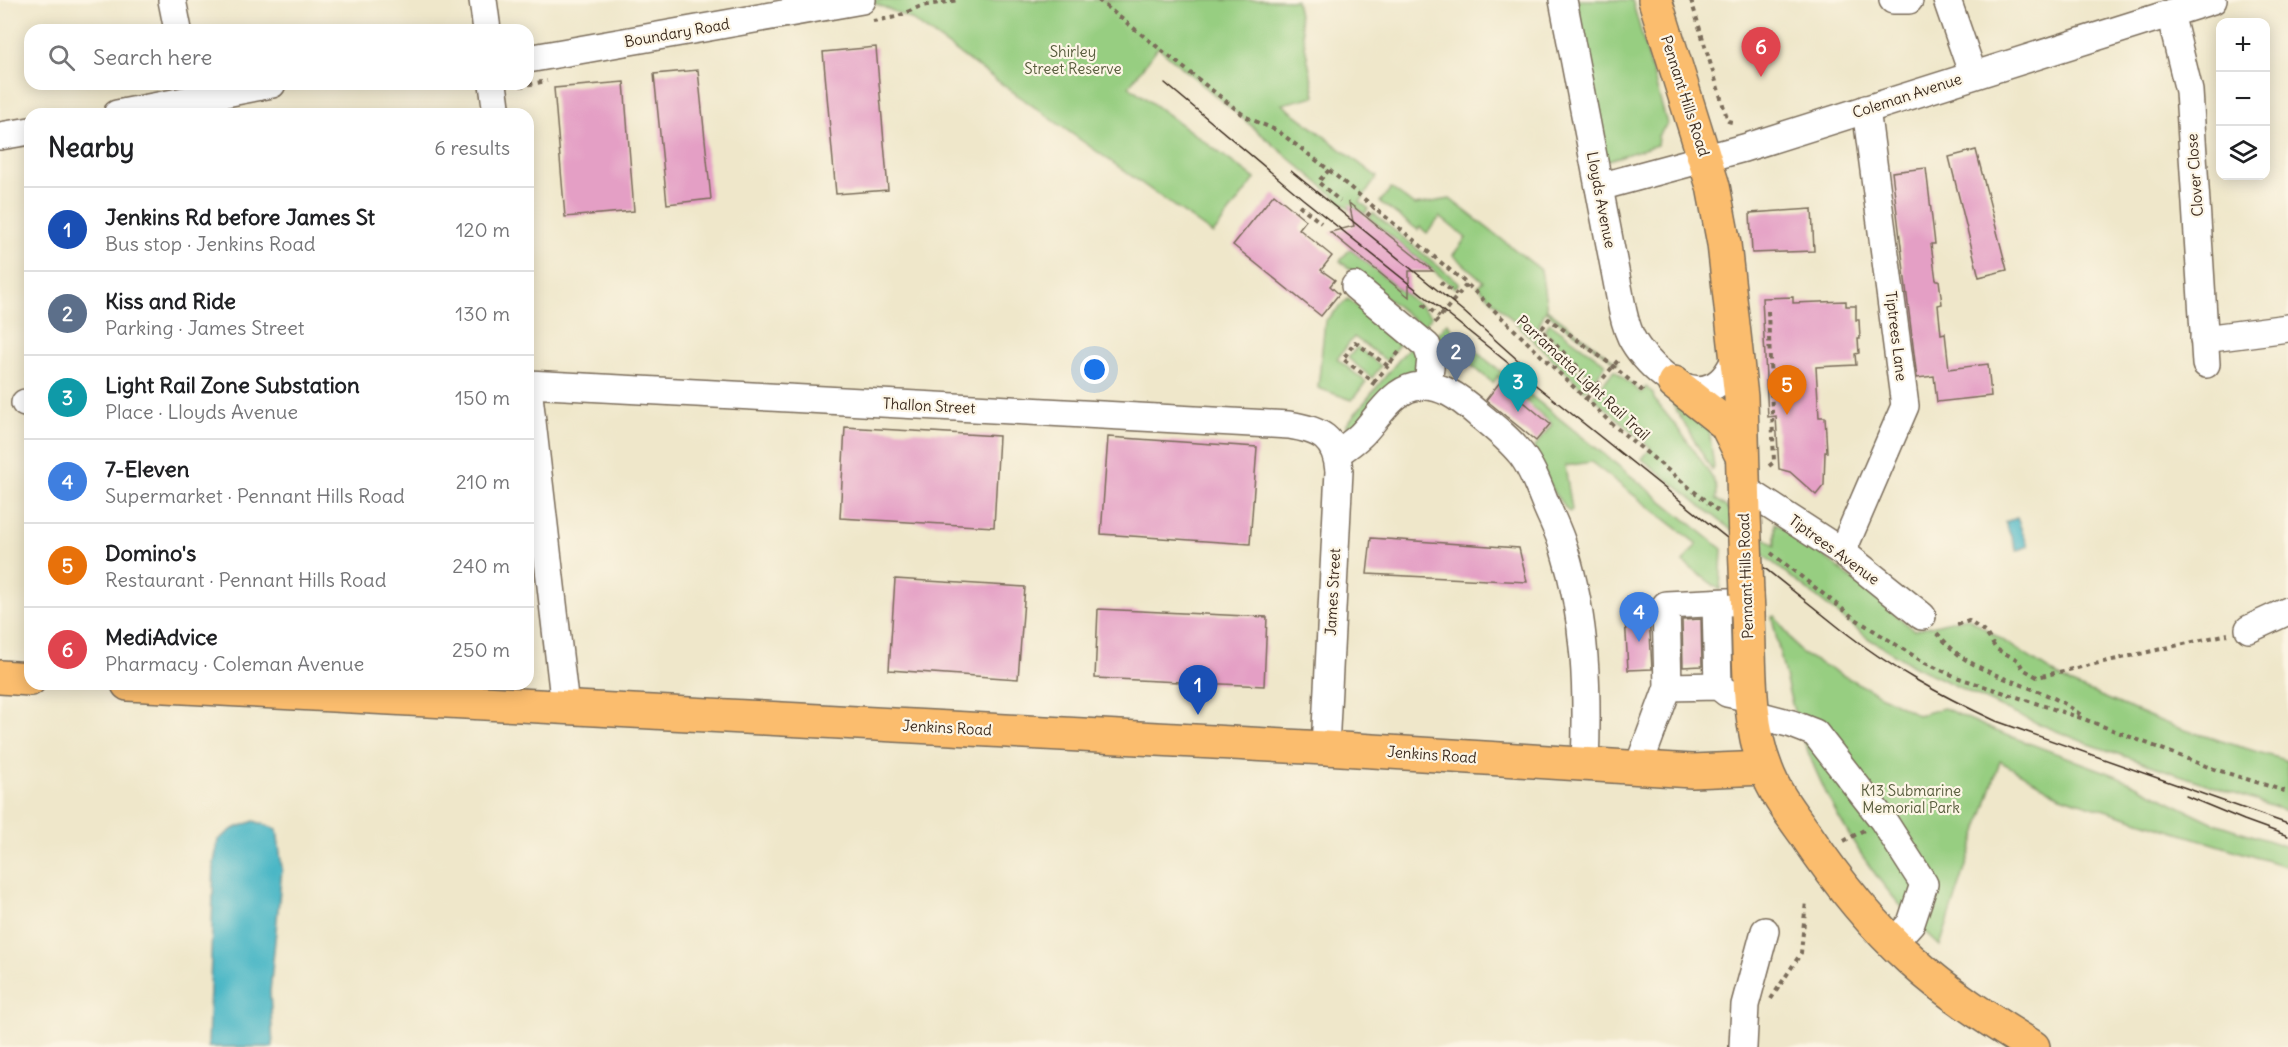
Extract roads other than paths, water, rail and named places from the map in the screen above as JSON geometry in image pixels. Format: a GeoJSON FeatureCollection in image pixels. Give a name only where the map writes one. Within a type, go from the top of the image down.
{"type":"FeatureCollection","features":[{"type":"Feature","properties":{"kind":"main road","name":"Pennant Hills Road"},"geometry":{"type":"LineString","coordinates":[[1655,0],[1713,186],[1724,244],[1741,397],[1744,489],[1737,599],[1752,706],[1765,768],[1778,795],[1826,865],[1893,943],[1936,981],[2033,1047]]}},
{"type":"Feature","properties":{"kind":"main road"},"geometry":{"type":"LineString","coordinates":[[1661,383],[1726,424],[1744,489]]}},
{"type":"Feature","properties":{"kind":"main road"},"geometry":{"type":"LineString","coordinates":[[0,677],[24,679]]}},
{"type":"Feature","properties":{"kind":"main road","name":"Jenkins Road"},"geometry":{"type":"LineString","coordinates":[[242,690],[1325,748],[1638,768],[1704,771],[1765,768]]}},
{"type":"Feature","properties":{"kind":"street"},"geometry":{"type":"LineString","coordinates":[[172,0],[177,24]]}},
{"type":"Feature","properties":{"kind":"street"},"geometry":{"type":"LineString","coordinates":[[483,0],[486,24]]}},
{"type":"Feature","properties":{"kind":"street","name":"Lloyds Avenue"},"geometry":{"type":"LineString","coordinates":[[1563,0],[1628,328],[1661,383]]}},
{"type":"Feature","properties":{"kind":"street"},"geometry":{"type":"LineString","coordinates":[[1893,0],[1909,0]]}},
{"type":"Feature","properties":{"kind":"street"},"geometry":{"type":"LineString","coordinates":[[1947,0],[1973,75]]}},
{"type":"Feature","properties":{"kind":"street","name":"Coleman Avenue"},"geometry":{"type":"LineString","coordinates":[[1599,187],[1705,159],[2213,0]]}},
{"type":"Feature","properties":{"kind":"street","name":"Boundary Road"},"geometry":{"type":"LineString","coordinates":[[534,58],[869,10]]}},
{"type":"Feature","properties":{"kind":"street","name":"Clover Close"},"geometry":{"type":"LineString","coordinates":[[2170,13],[2189,91],[2205,352],[2288,328]]}},
{"type":"Feature","properties":{"kind":"street"},"geometry":{"type":"LineString","coordinates":[[147,108],[240,90]]}},
{"type":"Feature","properties":{"kind":"street"},"geometry":{"type":"LineString","coordinates":[[494,90],[496,108]]}},
{"type":"Feature","properties":{"kind":"street","name":"Tiptrees Lane"},"geometry":{"type":"LineString","coordinates":[[1842,552],[1905,406],[1866,109]]}},
{"type":"Feature","properties":{"kind":"street"},"geometry":{"type":"LineString","coordinates":[[0,136],[24,131]]}},
{"type":"Feature","properties":{"kind":"street"},"geometry":{"type":"LineString","coordinates":[[1355,286],[1427,346],[1431,358],[1428,386]]}},
{"type":"Feature","properties":{"kind":"street"},"geometry":{"type":"LineString","coordinates":[[1661,383],[1697,389],[1711,388],[1724,378],[1737,356]]}},
{"type":"Feature","properties":{"kind":"street","name":"Thallon Street"},"geometry":{"type":"LineString","coordinates":[[534,386],[1289,425],[1309,428],[1332,446]]}},
{"type":"Feature","properties":{"kind":"street"},"geometry":{"type":"LineString","coordinates":[[1332,446],[1360,436],[1397,394],[1415,387],[1428,386],[1455,396],[1507,438],[1523,456],[1564,548],[1576,592],[1585,665],[1587,721],[1585,765]]}},
{"type":"Feature","properties":{"kind":"street"},"geometry":{"type":"LineString","coordinates":[[534,438],[565,707]]}},
{"type":"Feature","properties":{"kind":"street","name":"James Street"},"geometry":{"type":"LineString","coordinates":[[1325,748],[1338,483],[1332,446]]}},
{"type":"Feature","properties":{"kind":"street","name":"Tiptrees Avenue"},"geometry":{"type":"LineString","coordinates":[[1744,489],[1842,552],[1922,616]]}},
{"type":"Feature","properties":{"kind":"street"},"geometry":{"type":"LineString","coordinates":[[1638,768],[1668,687],[1666,605],[1737,599],[1718,686]]}},
{"type":"Feature","properties":{"kind":"street"},"geometry":{"type":"LineString","coordinates":[[2249,629],[2288,610]]}},
{"type":"Feature","properties":{"kind":"street"},"geometry":{"type":"LineString","coordinates":[[1668,687],[1718,686],[1752,706],[1815,733],[1883,820],[1924,884],[1911,923],[1893,943]]}},
{"type":"Feature","properties":{"kind":"street"},"geometry":{"type":"LineString","coordinates":[[1743,1047],[1745,1005],[1766,931]]}},
{"type":"Feature","properties":{"kind":"water"},"geometry":{"type":"Polygon","coordinates":[[[2017,518],[2028,546],[2017,551],[2005,522],[2017,518]]]}},
{"type":"Feature","properties":{"kind":"water"},"geometry":{"type":"Polygon","coordinates":[[[254,821],[277,829],[282,869],[270,992],[273,1047],[208,1047],[214,863],[218,840],[233,829],[254,821]]]}},
{"type":"Feature","properties":{"kind":"tram line"},"geometry":{"type":"LineString","coordinates":[[1165,83],[1303,199],[1842,630],[1897,669],[1996,721],[2288,824]]}},
{"type":"Feature","properties":{"kind":"tram line"},"geometry":{"type":"LineString","coordinates":[[1291,171],[1463,311],[1520,362]]}},
{"type":"Feature","properties":{"kind":"tram line"},"geometry":{"type":"LineString","coordinates":[[2186,796],[2288,836]]}},
{"type":"Feature","properties":{"kind":"place","name":"MediAdvice"},"geometry":{"type":"Point","coordinates":[1761,77]}},
{"type":"Feature","properties":{"kind":"place","name":"Kiss and Ride"},"geometry":{"type":"Point","coordinates":[1456,382]}},
{"type":"Feature","properties":{"kind":"place","name":"Light Rail Zone Substation"},"geometry":{"type":"Point","coordinates":[1518,412]}},
{"type":"Feature","properties":{"kind":"place","name":"Domino's"},"geometry":{"type":"Point","coordinates":[1787,415]}},
{"type":"Feature","properties":{"kind":"place","name":"7-Eleven"},"geometry":{"type":"Point","coordinates":[1639,642]}},
{"type":"Feature","properties":{"kind":"place","name":"Jenkins Rd before James St"},"geometry":{"type":"Point","coordinates":[1198,715]}},
{"type":"Feature","properties":{"kind":"park label","name":"Shirley Street Reserve"},"geometry":{"type":"Point","coordinates":[1073,60]}},
{"type":"Feature","properties":{"kind":"park label","name":"K13 Submarine Memorial Park"},"geometry":{"type":"Point","coordinates":[1911,800]}}]}
